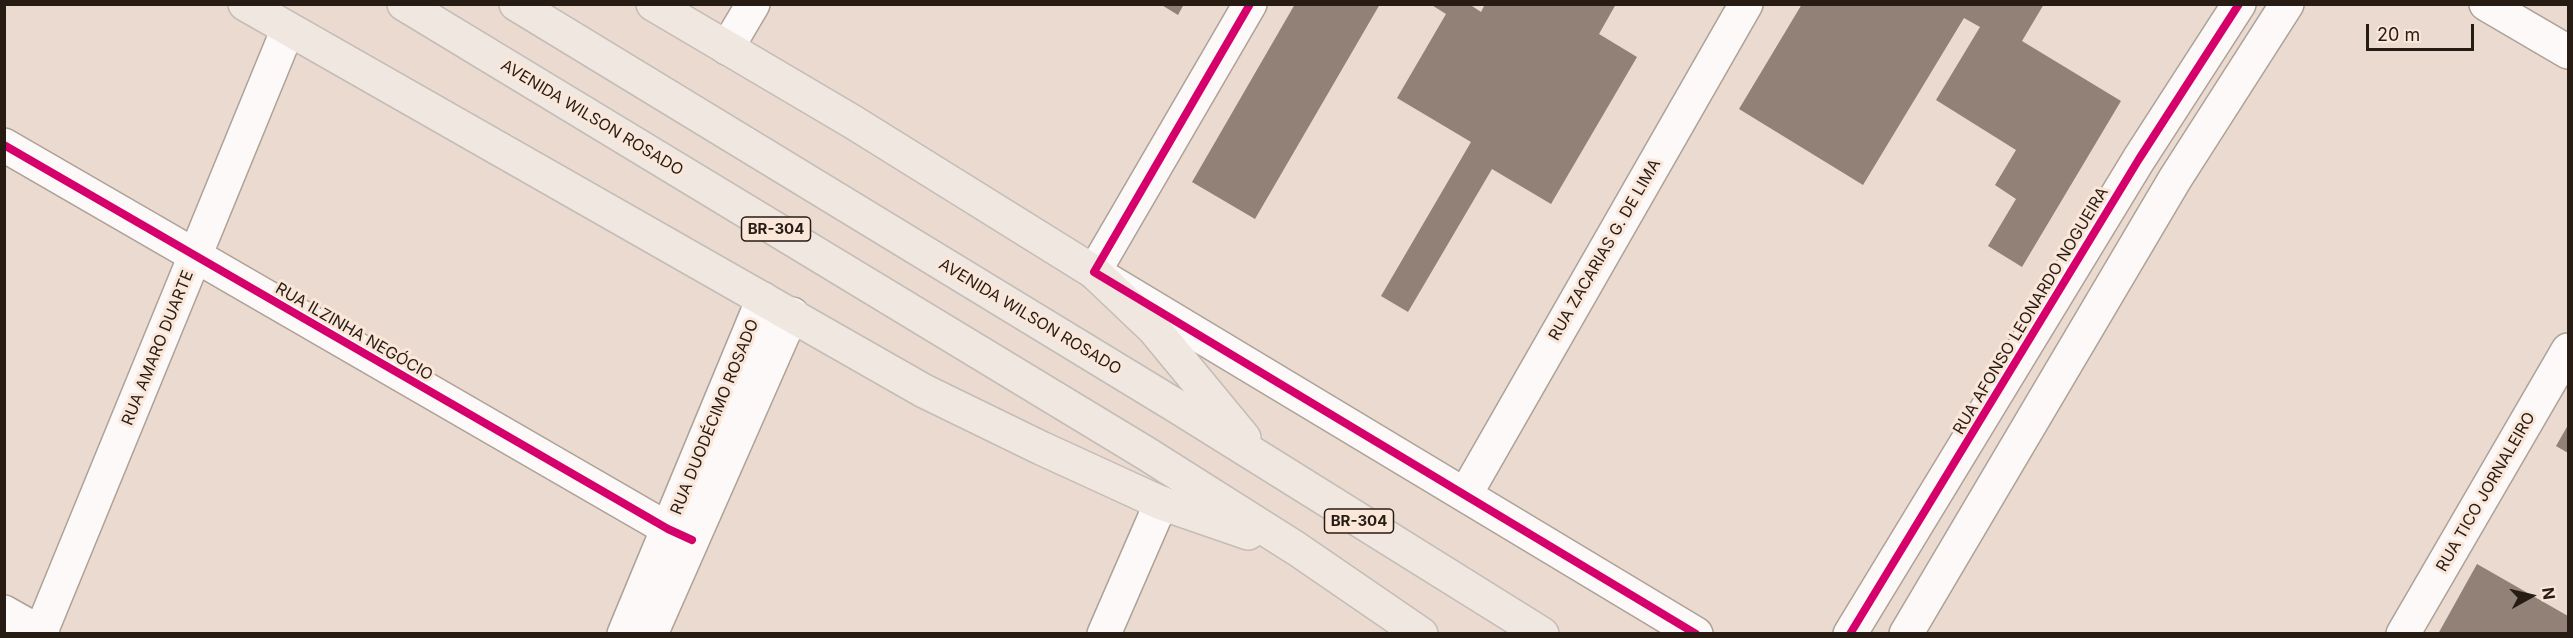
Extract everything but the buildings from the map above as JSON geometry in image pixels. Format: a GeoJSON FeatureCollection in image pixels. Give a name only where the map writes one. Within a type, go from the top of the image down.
{"type":"FeatureCollection","features":[{"type":"Feature","properties":{"kind":"highway"},"geometry":{"type":"LineString","coordinates":[[245,4],[924,391],[1161,503],[1297,549]]}},
{"type":"Feature","properties":{"kind":"highway","name":"AVENIDA WILSON ROSADO"},"geometry":{"type":"LineString","coordinates":[[404,4],[1147,454],[1297,549],[1421,633]]}},
{"type":"Feature","properties":{"kind":"highway","name":"AVENIDA WILSON ROSADO"},"geometry":{"type":"LineString","coordinates":[[516,4],[1178,407],[1542,633]]}},
{"type":"Feature","properties":{"kind":"highway"},"geometry":{"type":"LineString","coordinates":[[653,4],[854,122],[1094,272],[1154,329],[1260,458]]}},
{"type":"Feature","properties":{"kind":"street"},"geometry":{"type":"LineString","coordinates":[[727,48],[753,4]]}},
{"type":"Feature","properties":{"kind":"street"},"geometry":{"type":"LineString","coordinates":[[1250,4],[1094,272],[1696,633]]}},
{"type":"Feature","properties":{"kind":"street","name":"RUA ZACARIAS G. DE LIMA"},"geometry":{"type":"LineString","coordinates":[[1465,495],[1746,4]]}},
{"type":"Feature","properties":{"kind":"street","name":"RUA AFONSO LEONARDO NOGUEIRA"},"geometry":{"type":"LineString","coordinates":[[1850,633],[2139,159],[2239,4]]}},
{"type":"Feature","properties":{"kind":"street"},"geometry":{"type":"LineString","coordinates":[[1906,633],[2175,179],[2287,4]]}},
{"type":"Feature","properties":{"kind":"street"},"geometry":{"type":"LineString","coordinates":[[2486,4],[2568,52]]}},
{"type":"Feature","properties":{"kind":"street","name":"RUA AMARO DUARTE"},"geometry":{"type":"LineString","coordinates":[[41,633],[288,29]]}},
{"type":"Feature","properties":{"kind":"street","name":"RUA ILZINHA NEGÓCIO"},"geometry":{"type":"LineString","coordinates":[[4,145],[680,535]]}},
{"type":"Feature","properties":{"kind":"street"},"geometry":{"type":"LineString","coordinates":[[2139,159],[2175,179]]}},
{"type":"Feature","properties":{"kind":"street","name":"RUA DUODÉCIMO ROSADO"},"geometry":{"type":"LineString","coordinates":[[651,633],[680,535],[763,299]]}},
{"type":"Feature","properties":{"kind":"street","name":"RUA DUODÉCIMO ROSADO"},"geometry":{"type":"LineString","coordinates":[[624,633],[680,535],[792,314]]}},
{"type":"Feature","properties":{"kind":"street","name":"RUA TICO JORNALEIRO"},"geometry":{"type":"LineString","coordinates":[[2403,633],[2568,350]]}},
{"type":"Feature","properties":{"kind":"street"},"geometry":{"type":"LineString","coordinates":[[1104,633],[1161,503]]}},
{"type":"Feature","properties":{"kind":"street"},"geometry":{"type":"LineString","coordinates":[[4,612],[41,633]]}},
{"type":"Feature","properties":{"kind":"cycle path"},"geometry":{"type":"LineString","coordinates":[[1250,4],[1094,272],[1696,634]]}},
{"type":"Feature","properties":{"kind":"cycle path"},"geometry":{"type":"LineString","coordinates":[[1850,634],[2139,159],[2239,4]]}},
{"type":"Feature","properties":{"kind":"cycle path"},"geometry":{"type":"LineString","coordinates":[[4,145],[668,529],[692,540]]}}]}
